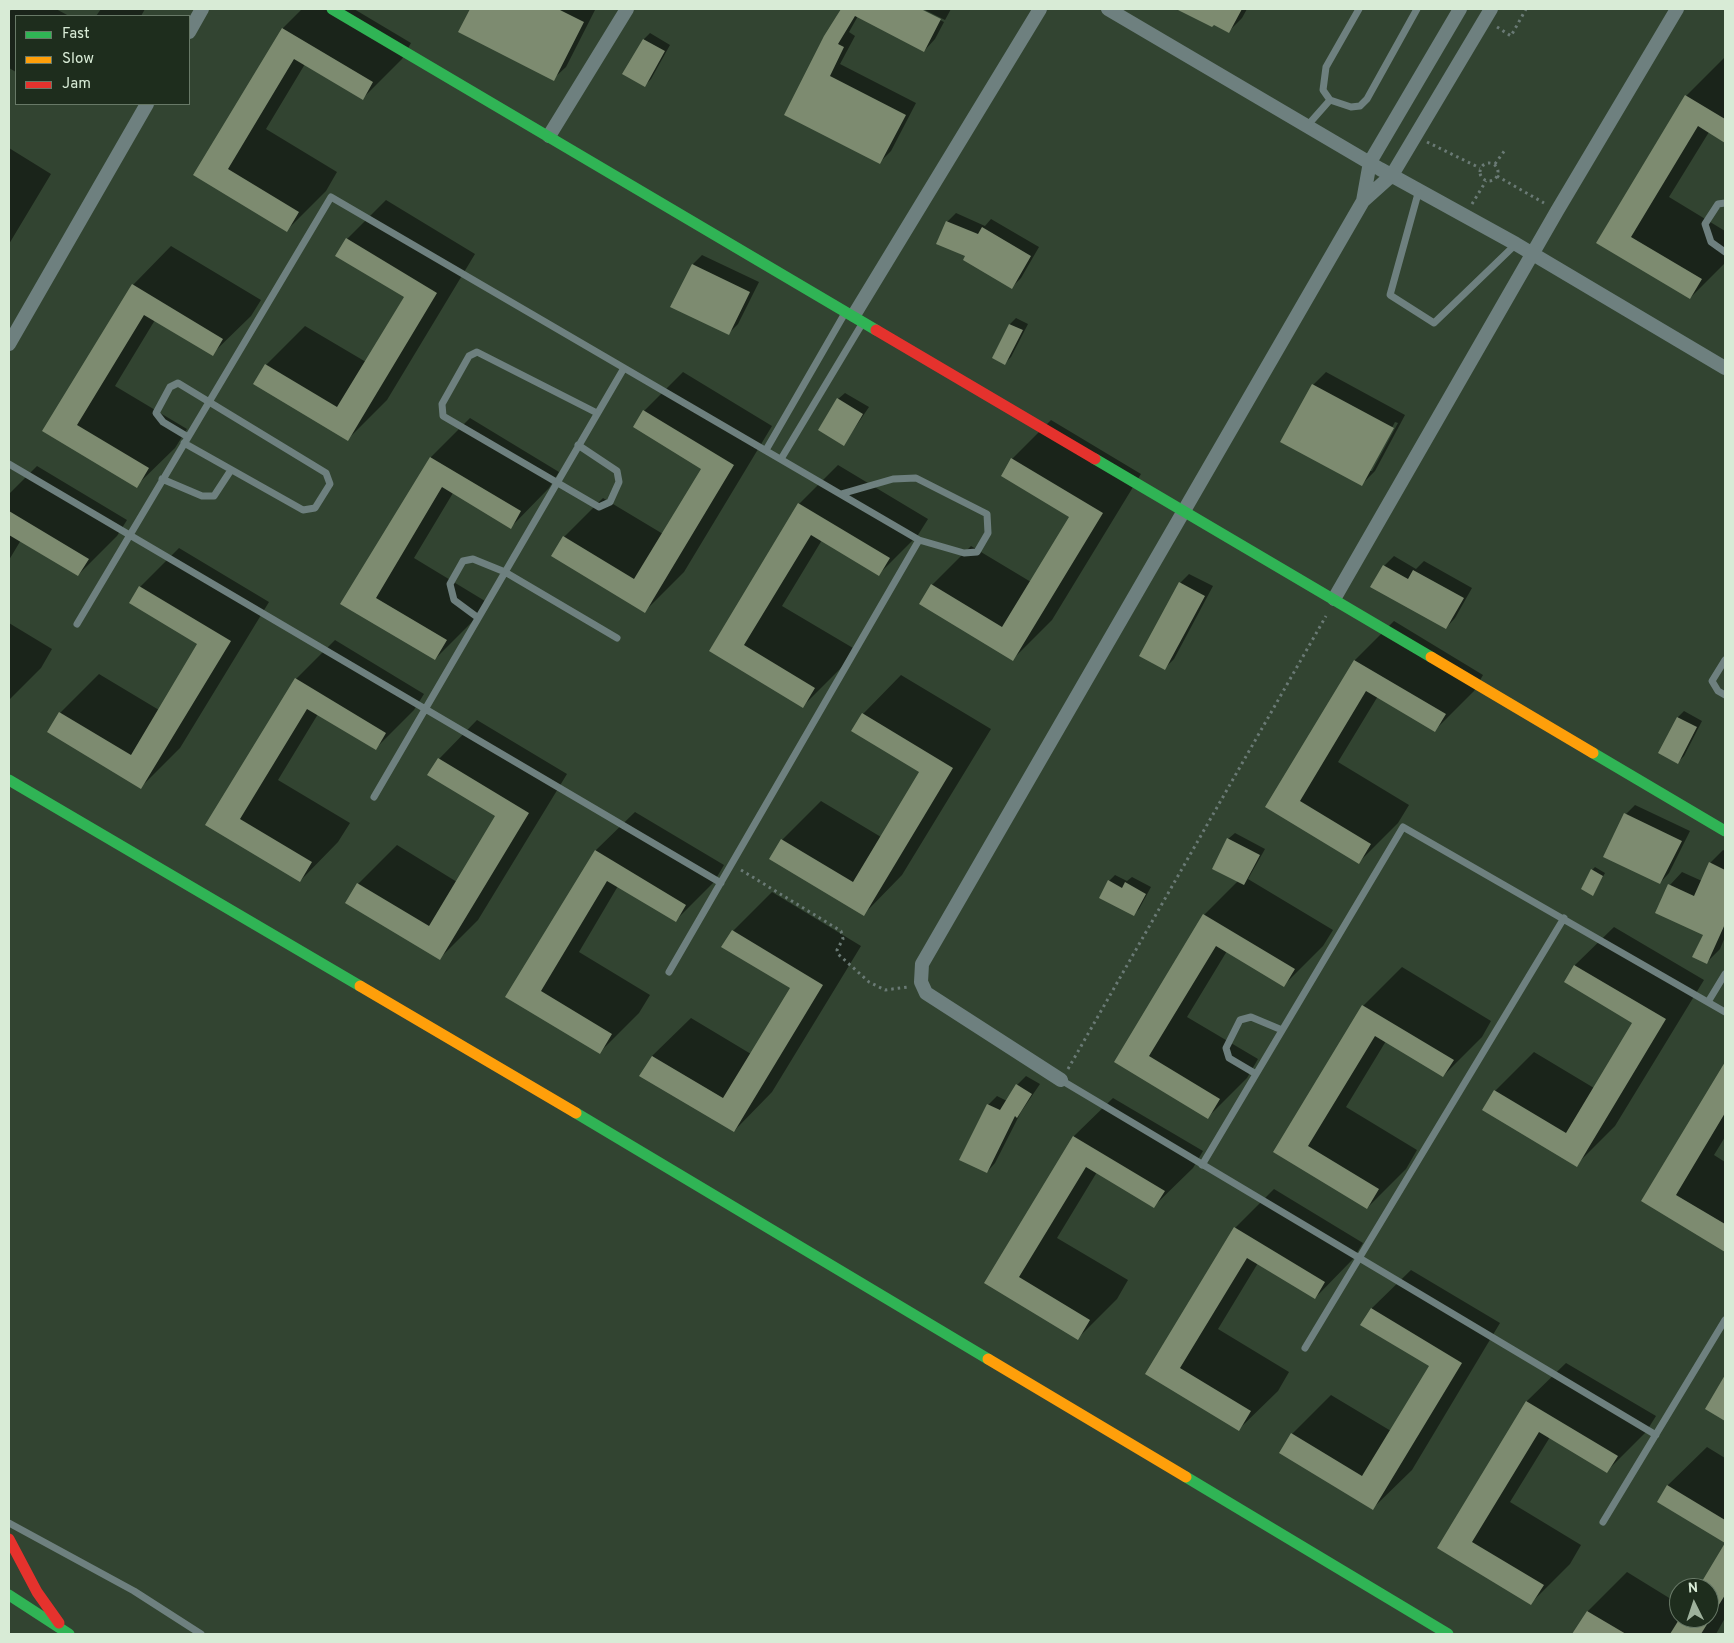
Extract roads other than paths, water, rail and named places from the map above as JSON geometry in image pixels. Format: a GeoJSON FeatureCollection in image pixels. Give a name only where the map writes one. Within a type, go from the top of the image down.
{"type":"FeatureCollection","features":[{"type":"Feature","properties":{"kind":"main road"},"geometry":{"type":"LineString","coordinates":[[332,9],[1725,830]]}},
{"type":"Feature","properties":{"kind":"main road"},"geometry":{"type":"LineString","coordinates":[[9,780],[509,1073],[1448,1634]]}},
{"type":"Feature","properties":{"kind":"main road"},"geometry":{"type":"LineString","coordinates":[[9,1539],[37,1592],[69,1634]]}},
{"type":"Feature","properties":{"kind":"main road"},"geometry":{"type":"LineString","coordinates":[[9,1595],[69,1634]]}},
{"type":"Feature","properties":{"kind":"street"},"geometry":{"type":"LineString","coordinates":[[190,30],[202,9]]}},
{"type":"Feature","properties":{"kind":"street"},"geometry":{"type":"LineString","coordinates":[[549,136],[627,9]]}},
{"type":"Feature","properties":{"kind":"street"},"geometry":{"type":"LineString","coordinates":[[855,316],[1040,9]]}},
{"type":"Feature","properties":{"kind":"street"},"geometry":{"type":"LineString","coordinates":[[1108,9],[1392,175],[1516,244],[1725,368]]}},
{"type":"Feature","properties":{"kind":"street"},"geometry":{"type":"LineString","coordinates":[[1061,1080],[926,993],[921,982],[922,964],[1362,201],[1370,162],[1460,9]]}},
{"type":"Feature","properties":{"kind":"street"},"geometry":{"type":"LineString","coordinates":[[1334,599],[1557,211],[1677,9]]}},
{"type":"Feature","properties":{"kind":"street"},"geometry":{"type":"LineString","coordinates":[[1362,201],[1392,175],[1488,14]]}},
{"type":"Feature","properties":{"kind":"street"},"geometry":{"type":"LineString","coordinates":[[9,344],[146,105]]}},
{"type":"Feature","properties":{"kind":"lane"},"geometry":{"type":"LineString","coordinates":[[1359,9],[1326,67],[1323,90],[1330,100],[1352,107],[1360,106],[1363,102],[1418,9]]}},
{"type":"Feature","properties":{"kind":"lane"},"geometry":{"type":"LineString","coordinates":[[1307,126],[1330,100]]}},
{"type":"Feature","properties":{"kind":"lane"},"geometry":{"type":"LineString","coordinates":[[1419,190],[1390,295],[1434,323],[1516,244]]}},
{"type":"Feature","properties":{"kind":"lane"},"geometry":{"type":"LineString","coordinates":[[77,624],[331,197],[919,540],[964,553],[977,552],[988,533],[987,514],[916,478],[893,479],[841,494]]}},
{"type":"Feature","properties":{"kind":"lane"},"geometry":{"type":"LineString","coordinates":[[1725,203],[1718,204],[1705,224],[1711,242],[1725,252]]}},
{"type":"Feature","properties":{"kind":"lane"},"geometry":{"type":"LineString","coordinates":[[766,450],[855,316]]}},
{"type":"Feature","properties":{"kind":"lane"},"geometry":{"type":"LineString","coordinates":[[781,459],[855,316]]}},
{"type":"Feature","properties":{"kind":"lane"},"geometry":{"type":"LineString","coordinates":[[578,445],[617,471],[619,482],[610,502],[599,507],[443,416],[442,404],[469,356],[477,352],[597,413]]}},
{"type":"Feature","properties":{"kind":"lane"},"geometry":{"type":"LineString","coordinates":[[374,797],[477,617],[624,368]]}},
{"type":"Feature","properties":{"kind":"lane"},"geometry":{"type":"LineString","coordinates":[[178,383],[208,403],[326,472],[330,484],[315,508],[303,510],[231,470],[186,440],[163,422],[156,413],[170,387],[178,383]]}},
{"type":"Feature","properties":{"kind":"lane"},"geometry":{"type":"LineString","coordinates":[[9,464],[425,707],[721,883]]}},
{"type":"Feature","properties":{"kind":"lane"},"geometry":{"type":"LineString","coordinates":[[162,480],[202,496],[214,496],[231,470]]}},
{"type":"Feature","properties":{"kind":"lane"},"geometry":{"type":"LineString","coordinates":[[669,972],[919,540]]}},
{"type":"Feature","properties":{"kind":"lane"},"geometry":{"type":"LineString","coordinates":[[477,617],[454,600],[450,584],[463,561],[473,558],[504,572],[617,638]]}},
{"type":"Feature","properties":{"kind":"lane"},"geometry":{"type":"LineString","coordinates":[[1725,660],[1712,681],[1718,691],[1725,695]]}},
{"type":"Feature","properties":{"kind":"lane"},"geometry":{"type":"LineString","coordinates":[[1202,1165],[1404,827],[1725,1012]]}},
{"type":"Feature","properties":{"kind":"lane"},"geometry":{"type":"LineString","coordinates":[[1305,1348],[1564,918]]}},
{"type":"Feature","properties":{"kind":"lane"},"geometry":{"type":"LineString","coordinates":[[1708,1002],[1725,974]]}},
{"type":"Feature","properties":{"kind":"lane"},"geometry":{"type":"LineString","coordinates":[[1256,1074],[1229,1058],[1226,1048],[1240,1020],[1251,1016],[1282,1030]]}},
{"type":"Feature","properties":{"kind":"lane"},"geometry":{"type":"LineString","coordinates":[[1061,1080],[1656,1435]]}},
{"type":"Feature","properties":{"kind":"lane"},"geometry":{"type":"LineString","coordinates":[[1603,1522],[1725,1320]]}},
{"type":"Feature","properties":{"kind":"lane"},"geometry":{"type":"LineString","coordinates":[[9,1523],[134,1590],[201,1634]]}}]}
